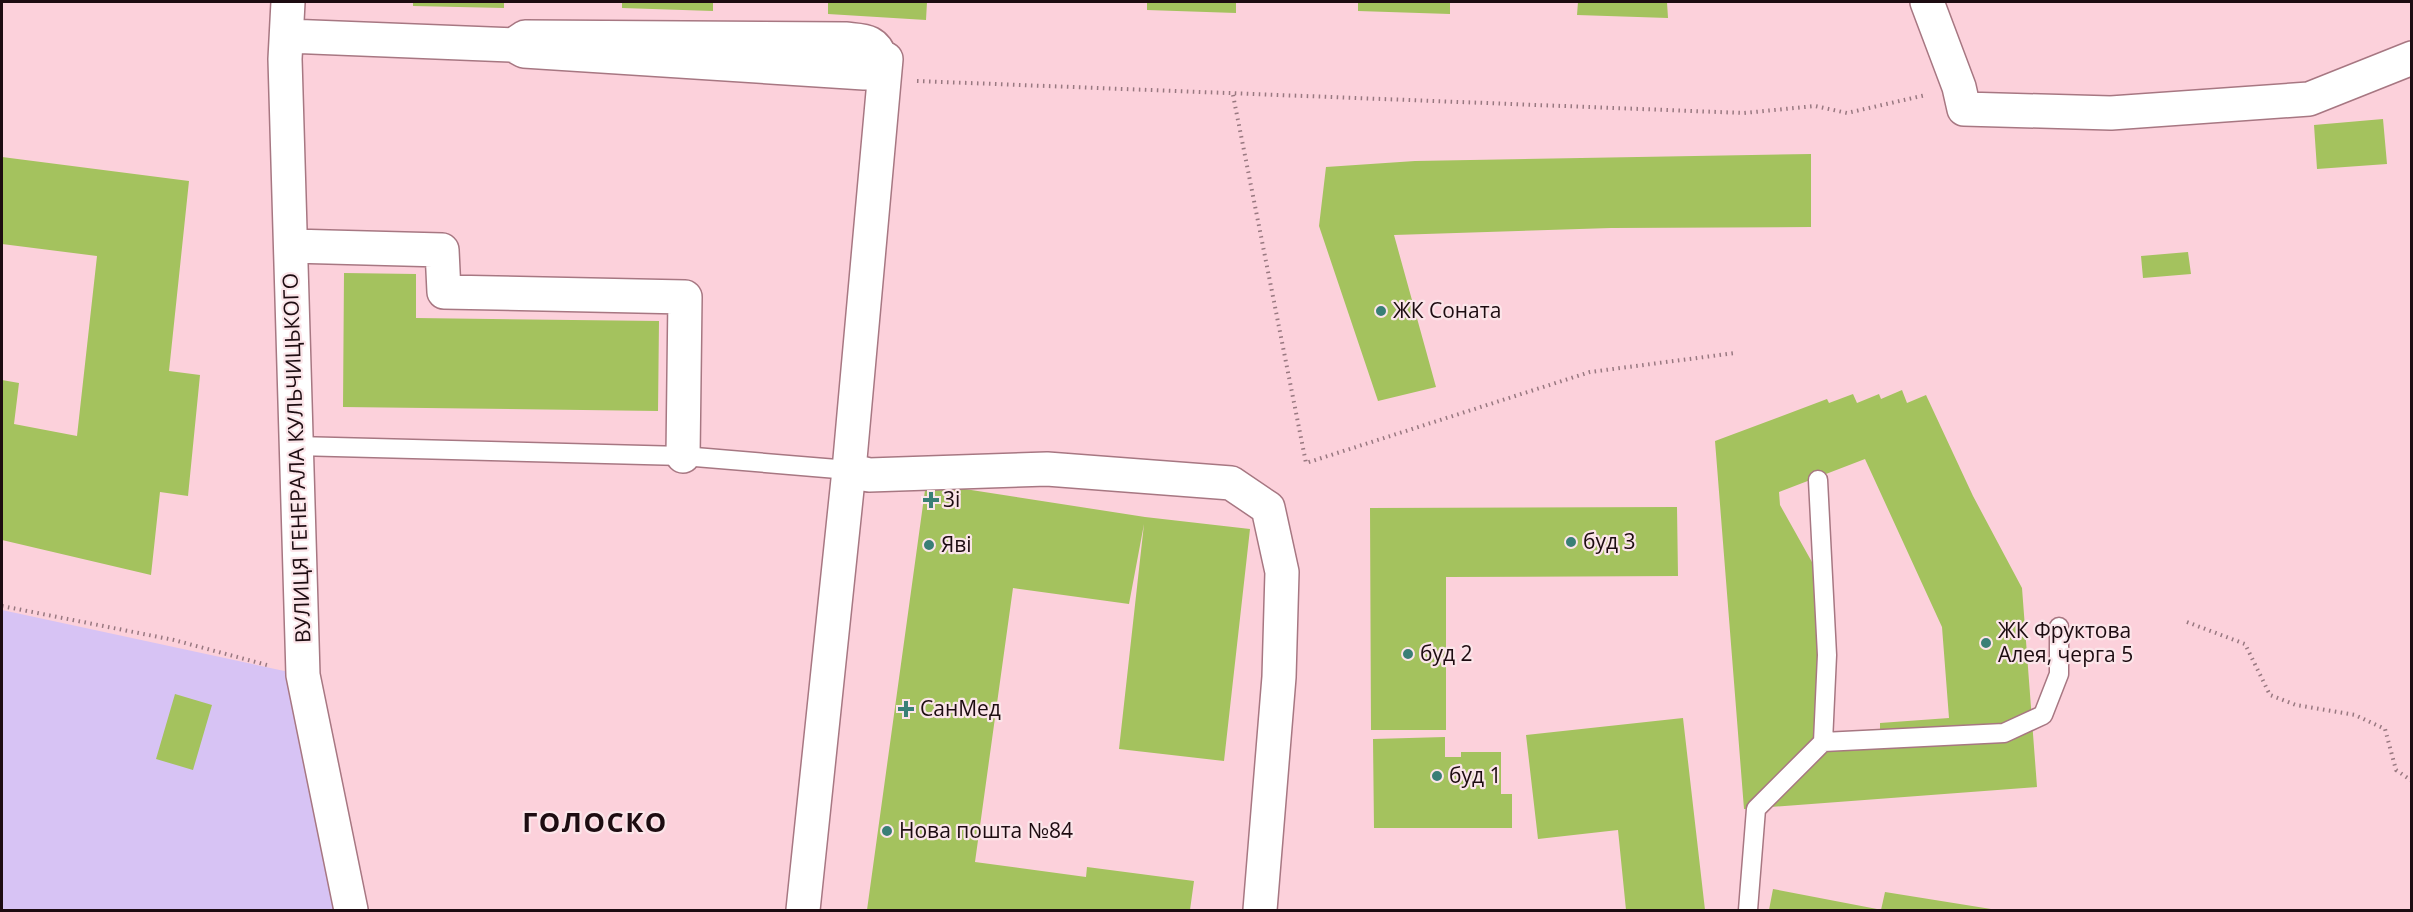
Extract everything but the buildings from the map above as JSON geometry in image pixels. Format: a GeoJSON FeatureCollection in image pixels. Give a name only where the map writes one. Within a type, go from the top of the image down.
{"type":"FeatureCollection","features":[{"type":"Feature","properties":{"kind":"street","name":"ВУЛИЦЯ ГЕНЕРАЛА КУЛЬЧИЦЬКОГО"},"geometry":{"type":"LineString","coordinates":[[288,2],[291,246],[303,675],[351,910]]}},
{"type":"Feature","properties":{"kind":"street"},"geometry":{"type":"LineString","coordinates":[[1928,2],[1959,87],[1964,109],[2123,112],[2309,99],[2412,58]]}},
{"type":"Feature","properties":{"kind":"street"},"geometry":{"type":"LineString","coordinates":[[287,36],[513,45],[524,51],[864,74],[883,70],[849,470],[803,910]]}},
{"type":"Feature","properties":{"kind":"street"},"geometry":{"type":"LineString","coordinates":[[291,246],[442,250],[444,292],[685,297],[683,456]]}},
{"type":"Feature","properties":{"kind":"street"},"geometry":{"type":"LineString","coordinates":[[849,470],[869,475],[1047,469],[1231,483],[1268,508],[1281,572],[1281,583],[1279,676],[1260,910]]}},
{"type":"Feature","properties":{"kind":"lane"},"geometry":{"type":"LineString","coordinates":[[296,446],[683,456],[849,470]]}},
{"type":"Feature","properties":{"kind":"lane"},"geometry":{"type":"LineString","coordinates":[[1818,480],[1827,655],[1823,742]]}},
{"type":"Feature","properties":{"kind":"lane"},"geometry":{"type":"LineString","coordinates":[[1748,910],[1756,809],[1823,742],[2004,733],[2043,715],[2059,674],[2059,627]]}},
{"type":"Feature","properties":{"kind":"path"},"geometry":{"type":"LineString","coordinates":[[883,70],[1233,94],[1744,113],[1815,106],[1847,113],[1959,87]]}},
{"type":"Feature","properties":{"kind":"path"},"geometry":{"type":"LineString","coordinates":[[1233,94],[1306,463],[1590,372],[1735,353]]}},
{"type":"Feature","properties":{"kind":"path"},"geometry":{"type":"LineString","coordinates":[[2,606],[174,640],[303,675]]}},
{"type":"Feature","properties":{"kind":"path"},"geometry":{"type":"LineString","coordinates":[[2187,621],[2245,644],[2270,695],[2296,705],[2355,715],[2385,729],[2396,770],[2412,781]]}},
{"type":"Feature","properties":{"kind":"shaded area"},"geometry":{"type":"Polygon","coordinates":[[[2,610],[303,675],[352,910],[2,910],[2,610]]]}},
{"type":"Feature","properties":{"kind":"place","name":"ЖК Соната"},"geometry":{"type":"Point","coordinates":[1381,311]}},
{"type":"Feature","properties":{"kind":"place","name":"3і"},"geometry":{"type":"Point","coordinates":[931,500]}},
{"type":"Feature","properties":{"kind":"place","name":"буд 3"},"geometry":{"type":"Point","coordinates":[1571,542]}},
{"type":"Feature","properties":{"kind":"place","name":"Яві"},"geometry":{"type":"Point","coordinates":[929,545]}},
{"type":"Feature","properties":{"kind":"place","name":"ЖК Фруктова Алея, черга 5"},"geometry":{"type":"Point","coordinates":[1986,643]}},
{"type":"Feature","properties":{"kind":"place","name":"буд 2"},"geometry":{"type":"Point","coordinates":[1408,654]}},
{"type":"Feature","properties":{"kind":"place","name":"СанМед"},"geometry":{"type":"Point","coordinates":[906,709]}},
{"type":"Feature","properties":{"kind":"place","name":"буд 1"},"geometry":{"type":"Point","coordinates":[1437,776]}},
{"type":"Feature","properties":{"kind":"place","name":"Нова пошта №84"},"geometry":{"type":"Point","coordinates":[887,831]}},
{"type":"Feature","properties":{"kind":"district","name":"ГОЛОСКО"},"geometry":{"type":"Point","coordinates":[595,823]}}]}
